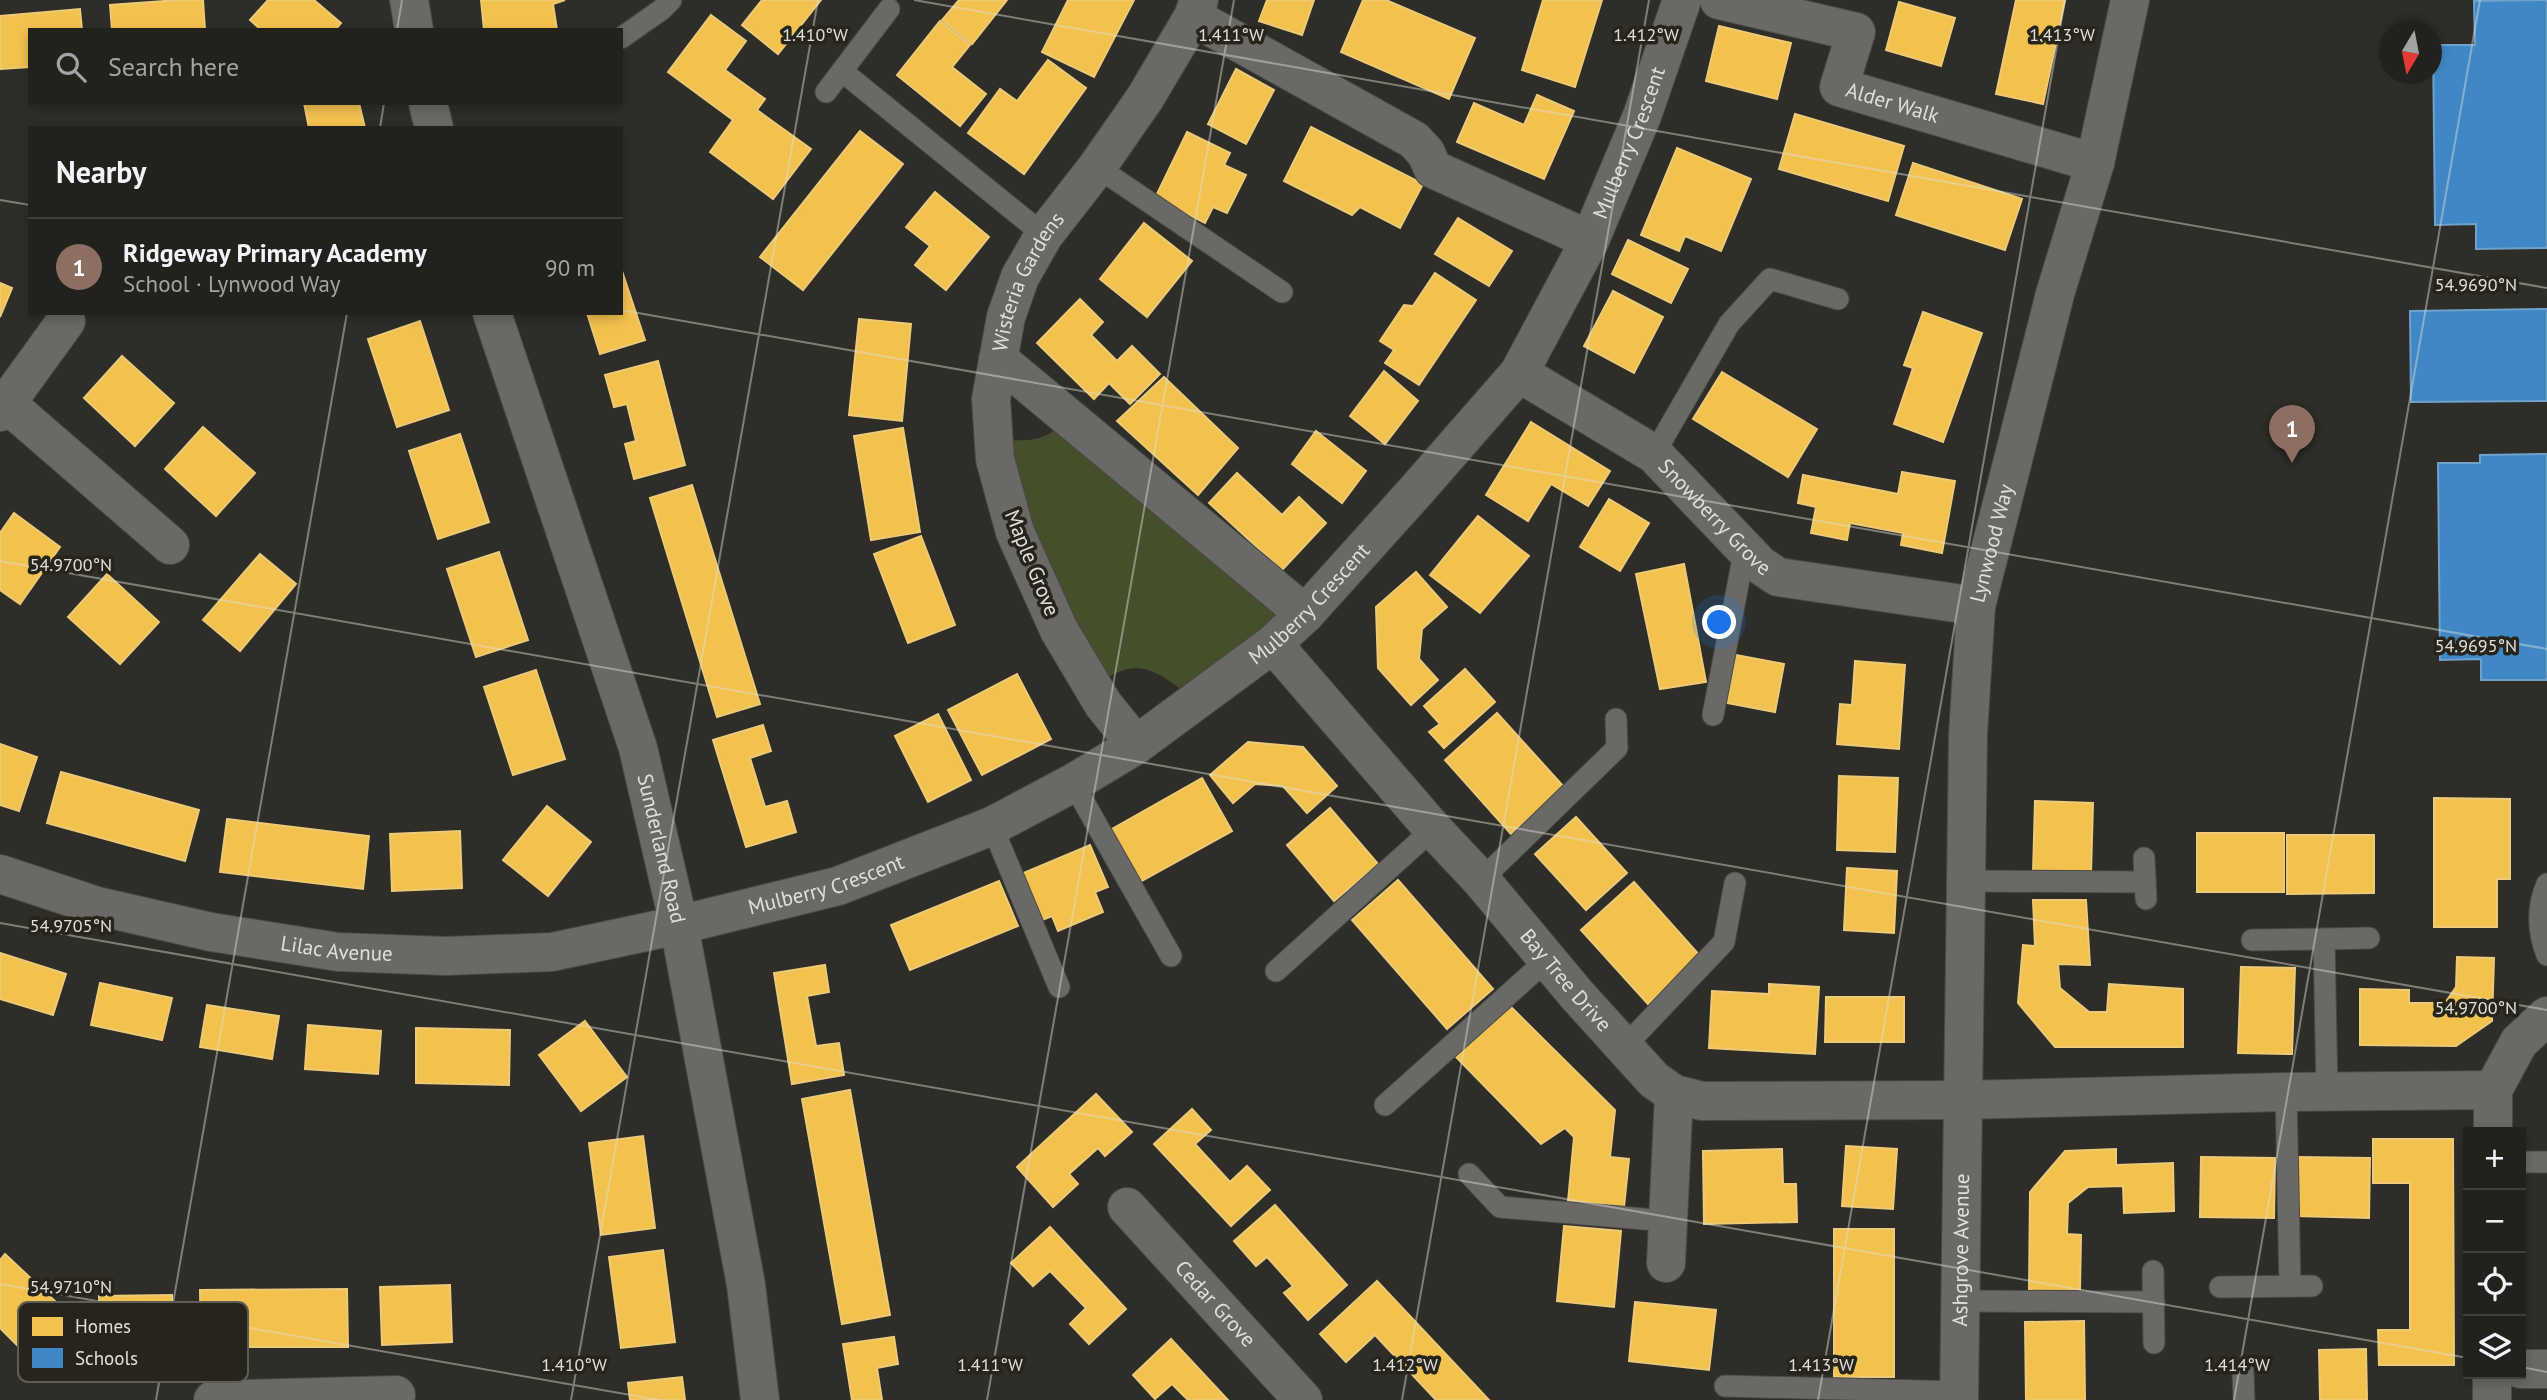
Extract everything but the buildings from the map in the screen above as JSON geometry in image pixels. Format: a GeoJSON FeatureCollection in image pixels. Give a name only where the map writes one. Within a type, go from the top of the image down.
{"type":"FeatureCollection","features":[{"type":"Feature","properties":{"kind":"street"},"geometry":{"type":"LineString","coordinates":[[409,0],[414,28]]}},
{"type":"Feature","properties":{"kind":"street","name":"Mulberry Crescent"},"geometry":{"type":"LineString","coordinates":[[679,925],[838,886],[992,826],[1073,783],[1136,745],[1273,644],[1304,614],[1415,492],[1519,373],[1590,240],[1642,116],[1682,0]]}},
{"type":"Feature","properties":{"kind":"street","name":"Alder Walk"},"geometry":{"type":"LineString","coordinates":[[1718,0],[1856,32],[1839,87],[2095,163]]}},
{"type":"Feature","properties":{"kind":"street","name":"Lynwood Way"},"geometry":{"type":"LineString","coordinates":[[1964,1100],[1968,735],[1976,606],[2055,294],[2095,163],[2130,0]]}},
{"type":"Feature","properties":{"kind":"street"},"geometry":{"type":"LineString","coordinates":[[1196,8],[1414,140],[1426,153],[1433,169],[1590,240]]}},
{"type":"Feature","properties":{"kind":"street","name":"Wisteria Gardens"},"geometry":{"type":"LineString","coordinates":[[1196,8],[1145,98],[1097,167],[1044,235],[1020,277],[1006,317],[998,359],[1304,614]]}},
{"type":"Feature","properties":{"kind":"street"},"geometry":{"type":"LineString","coordinates":[[428,105],[434,126]]}},
{"type":"Feature","properties":{"kind":"street","name":"Sunderland Road"},"geometry":{"type":"LineString","coordinates":[[493,315],[638,748],[679,925],[746,1285],[761,1400]]}},
{"type":"Feature","properties":{"kind":"street"},"geometry":{"type":"LineString","coordinates":[[66,321],[2,405],[170,545]]}},
{"type":"Feature","properties":{"kind":"street","name":"Maple Grove"},"geometry":{"type":"LineString","coordinates":[[998,359],[991,399],[995,459],[1015,532],[1059,630],[1103,704],[1136,745]]}},
{"type":"Feature","properties":{"kind":"street","name":"Snowberry Grove"},"geometry":{"type":"LineString","coordinates":[[1519,373],[1654,454],[1760,565],[1778,577],[1976,606]]}},
{"type":"Feature","properties":{"kind":"street","name":"Bay Tree Drive"},"geometry":{"type":"LineString","coordinates":[[1273,644],[1624,1047],[1654,1080],[1674,1094],[1702,1101],[1964,1100],[2493,1090]]}},
{"type":"Feature","properties":{"kind":"street","name":"Lilac Avenue"},"geometry":{"type":"LineString","coordinates":[[0,874],[97,906],[211,932],[338,952],[446,956],[552,952],[679,925]]}},
{"type":"Feature","properties":{"kind":"street"},"geometry":{"type":"LineString","coordinates":[[2493,1127],[2493,1090],[2519,1042],[2547,1016]]}},
{"type":"Feature","properties":{"kind":"street"},"geometry":{"type":"LineString","coordinates":[[1666,1263],[1674,1094]]}},
{"type":"Feature","properties":{"kind":"street","name":"Ashgrove Avenue"},"geometry":{"type":"LineString","coordinates":[[1959,1396],[1964,1100]]}},
{"type":"Feature","properties":{"kind":"street","name":"Cedar Grove"},"geometry":{"type":"LineString","coordinates":[[1127,1207],[1303,1400]]}},
{"type":"Feature","properties":{"kind":"street"},"geometry":{"type":"LineString","coordinates":[[2526,1369],[2547,1369]]}},
{"type":"Feature","properties":{"kind":"street"},"geometry":{"type":"LineString","coordinates":[[2492,1379],[2492,1400]]}},
{"type":"Feature","properties":{"kind":"street"},"geometry":{"type":"LineString","coordinates":[[213,1400],[396,1395]]}},
{"type":"Feature","properties":{"kind":"lane"},"geometry":{"type":"LineString","coordinates":[[623,37],[661,10],[670,0]]}},
{"type":"Feature","properties":{"kind":"lane"},"geometry":{"type":"LineString","coordinates":[[826,92],[889,9]]}},
{"type":"Feature","properties":{"kind":"lane"},"geometry":{"type":"LineString","coordinates":[[843,72],[1044,235]]}},
{"type":"Feature","properties":{"kind":"lane"},"geometry":{"type":"LineString","coordinates":[[1097,167],[1282,292]]}},
{"type":"Feature","properties":{"kind":"lane"},"geometry":{"type":"LineString","coordinates":[[1654,454],[1729,324],[1770,279],[1838,299]]}},
{"type":"Feature","properties":{"kind":"lane"},"geometry":{"type":"LineString","coordinates":[[1713,715],[1745,548]]}},
{"type":"Feature","properties":{"kind":"lane"},"geometry":{"type":"LineString","coordinates":[[1481,880],[1617,748],[1616,719]]}},
{"type":"Feature","properties":{"kind":"lane"},"geometry":{"type":"LineString","coordinates":[[1073,783],[1171,956]]}},
{"type":"Feature","properties":{"kind":"lane"},"geometry":{"type":"LineString","coordinates":[[992,826],[1059,987]]}},
{"type":"Feature","properties":{"kind":"lane"},"geometry":{"type":"LineString","coordinates":[[1276,971],[1433,829]]}},
{"type":"Feature","properties":{"kind":"lane"},"geometry":{"type":"LineString","coordinates":[[1966,881],[2145,890],[2144,858]]}},
{"type":"Feature","properties":{"kind":"lane"},"geometry":{"type":"LineString","coordinates":[[1624,1047],[1724,942],[1735,883]]}},
{"type":"Feature","properties":{"kind":"lane"},"geometry":{"type":"LineString","coordinates":[[2547,884],[2540,907],[2539,930],[2547,955]]}},
{"type":"Feature","properties":{"kind":"lane"},"geometry":{"type":"LineString","coordinates":[[2252,940],[2369,938]]}},
{"type":"Feature","properties":{"kind":"lane"},"geometry":{"type":"LineString","coordinates":[[2324,939],[2327,1092]]}},
{"type":"Feature","properties":{"kind":"lane"},"geometry":{"type":"LineString","coordinates":[[1385,1105],[1548,959]]}},
{"type":"Feature","properties":{"kind":"lane"},"geometry":{"type":"LineString","coordinates":[[2286,1092],[2290,1286]]}},
{"type":"Feature","properties":{"kind":"lane"},"geometry":{"type":"LineString","coordinates":[[2526,1162],[2547,1163]]}},
{"type":"Feature","properties":{"kind":"lane"},"geometry":{"type":"LineString","coordinates":[[1469,1174],[1500,1207],[1668,1221]]}},
{"type":"Feature","properties":{"kind":"lane"},"geometry":{"type":"LineString","coordinates":[[2153,1271],[2154,1343]]}},
{"type":"Feature","properties":{"kind":"lane"},"geometry":{"type":"LineString","coordinates":[[2220,1287],[2312,1286]]}},
{"type":"Feature","properties":{"kind":"lane"},"geometry":{"type":"LineString","coordinates":[[1960,1301],[2154,1302]]}},
{"type":"Feature","properties":{"kind":"lane"},"geometry":{"type":"LineString","coordinates":[[2244,1372],[2244,1400]]}},
{"type":"Feature","properties":{"kind":"lane"},"geometry":{"type":"LineString","coordinates":[[1725,1386],[1959,1396]]}},
{"type":"Feature","properties":{"kind":"green space"},"geometry":{"type":"Polygon","coordinates":[[[1060,426],[1280,616],[1262,633],[1179,688],[1144,669],[1127,669],[1107,678],[1071,622],[1035,539],[1010,440],[1037,439],[1060,426]]]}},
{"type":"Feature","properties":{"kind":"place","name":"Ridgeway Primary Academy"},"geometry":{"type":"Point","coordinates":[2292,463]}}]}
